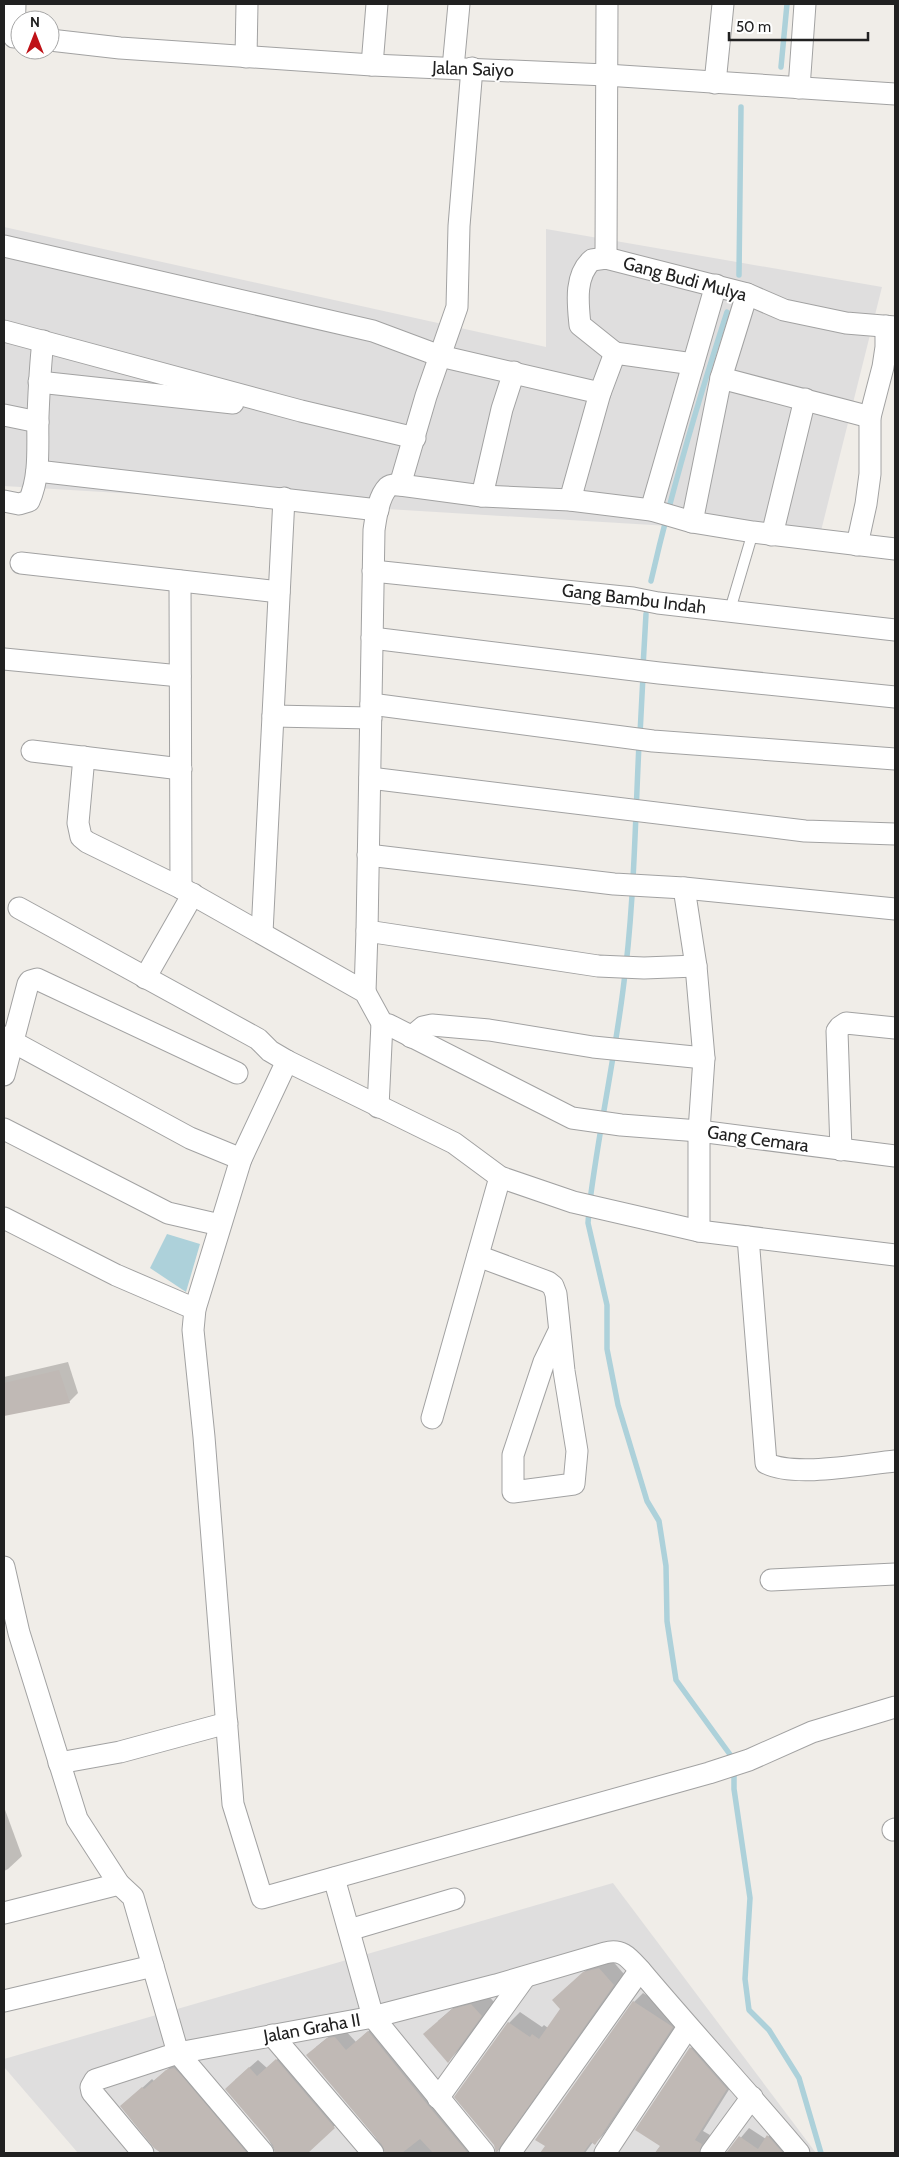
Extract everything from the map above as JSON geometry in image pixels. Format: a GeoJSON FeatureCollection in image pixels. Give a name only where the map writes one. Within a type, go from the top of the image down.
{"type":"FeatureCollection","features":[{"type":"Feature","properties":{"kind":"street"},"geometry":{"type":"LineString","coordinates":[[246,4],[246,57]]}},
{"type":"Feature","properties":{"kind":"street"},"geometry":{"type":"LineString","coordinates":[[372,65],[377,4]]}},
{"type":"Feature","properties":{"kind":"street"},"geometry":{"type":"LineString","coordinates":[[400,484],[426,396],[457,307],[462,68],[459,4]]}},
{"type":"Feature","properties":{"kind":"street","name":"Gang Budi Mulya"},"geometry":{"type":"LineString","coordinates":[[608,4],[606,258],[747,294],[784,310],[846,323],[891,326]]}},
{"type":"Feature","properties":{"kind":"street"},"geometry":{"type":"LineString","coordinates":[[715,83],[722,4]]}},
{"type":"Feature","properties":{"kind":"street"},"geometry":{"type":"LineString","coordinates":[[799,88],[805,4]]}},
{"type":"Feature","properties":{"kind":"street","name":"Jalan Saiyo"},"geometry":{"type":"LineString","coordinates":[[60,41],[246,57],[372,65],[606,75],[895,94]]}},
{"type":"Feature","properties":{"kind":"street"},"geometry":{"type":"LineString","coordinates":[[4,246],[373,330],[440,356],[600,392]]}},
{"type":"Feature","properties":{"kind":"street"},"geometry":{"type":"LineString","coordinates":[[606,258],[592,260],[584,267],[578,301],[580,325],[615,353],[693,364]]}},
{"type":"Feature","properties":{"kind":"street"},"geometry":{"type":"LineString","coordinates":[[671,516],[693,364],[716,285]]}},
{"type":"Feature","properties":{"kind":"street"},"geometry":{"type":"LineString","coordinates":[[671,516],[720,378],[747,294]]}},
{"type":"Feature","properties":{"kind":"street"},"geometry":{"type":"LineString","coordinates":[[856,545],[866,504],[870,474],[870,417],[883,368],[891,326]]}},
{"type":"Feature","properties":{"kind":"street"},"geometry":{"type":"LineString","coordinates":[[4,331],[301,411],[415,438]]}},
{"type":"Feature","properties":{"kind":"street"},"geometry":{"type":"LineString","coordinates":[[4,501],[20,504],[29,501],[37,471],[42,341]]}},
{"type":"Feature","properties":{"kind":"street"},"geometry":{"type":"LineString","coordinates":[[570,500],[600,392],[615,353]]}},
{"type":"Feature","properties":{"kind":"street"},"geometry":{"type":"LineString","coordinates":[[482,496],[502,409],[514,372]]}},
{"type":"Feature","properties":{"kind":"street"},"geometry":{"type":"LineString","coordinates":[[720,378],[870,417]]}},
{"type":"Feature","properties":{"kind":"street"},"geometry":{"type":"LineString","coordinates":[[39,382],[301,411]]}},
{"type":"Feature","properties":{"kind":"street"},"geometry":{"type":"LineString","coordinates":[[763,534],[804,399]]}},
{"type":"Feature","properties":{"kind":"street"},"geometry":{"type":"LineString","coordinates":[[4,415],[38,422]]}},
{"type":"Feature","properties":{"kind":"street"},"geometry":{"type":"LineString","coordinates":[[37,471],[378,510]]}},
{"type":"Feature","properties":{"kind":"street"},"geometry":{"type":"LineString","coordinates":[[378,1107],[382,1024],[365,992],[374,530],[378,510],[387,488],[400,484],[482,496],[570,500],[671,516],[763,534],[895,548]]}},
{"type":"Feature","properties":{"kind":"street"},"geometry":{"type":"LineString","coordinates":[[262,933],[284,498]]}},
{"type":"Feature","properties":{"kind":"street"},"geometry":{"type":"LineString","coordinates":[[21,563],[279,592]]}},
{"type":"Feature","properties":{"kind":"street","name":"Gang Bambu Indah"},"geometry":{"type":"LineString","coordinates":[[373,571],[895,630]]}},
{"type":"Feature","properties":{"kind":"street"},"geometry":{"type":"LineString","coordinates":[[145,978],[187,891],[181,769],[180,581]]}},
{"type":"Feature","properties":{"kind":"street"},"geometry":{"type":"LineString","coordinates":[[372,638],[659,673],[895,697]]}},
{"type":"Feature","properties":{"kind":"street"},"geometry":{"type":"LineString","coordinates":[[4,659],[180,676]]}},
{"type":"Feature","properties":{"kind":"street"},"geometry":{"type":"LineString","coordinates":[[273,716],[371,711],[653,741],[895,759]]}},
{"type":"Feature","properties":{"kind":"street"},"geometry":{"type":"LineString","coordinates":[[32,751],[181,769]]}},
{"type":"Feature","properties":{"kind":"street"},"geometry":{"type":"LineString","coordinates":[[84,757],[78,823],[81,837],[86,842],[187,891],[365,992]]}},
{"type":"Feature","properties":{"kind":"street"},"geometry":{"type":"LineString","coordinates":[[370,778],[617,810],[652,812],[805,831],[895,834]]}},
{"type":"Feature","properties":{"kind":"street"},"geometry":{"type":"LineString","coordinates":[[368,855],[614,884],[646,884],[895,909]]}},
{"type":"Feature","properties":{"kind":"street"},"geometry":{"type":"LineString","coordinates":[[684,888],[696,966],[704,1058],[699,1131],[699,1231]]}},
{"type":"Feature","properties":{"kind":"street"},"geometry":{"type":"LineString","coordinates":[[18,908],[258,1040],[270,1051],[287,1061],[454,1143],[500,1177],[573,1202],[699,1231],[895,1255]]}},
{"type":"Feature","properties":{"kind":"street"},"geometry":{"type":"LineString","coordinates":[[367,931],[598,966],[644,968],[696,966]]}},
{"type":"Feature","properties":{"kind":"street"},"geometry":{"type":"LineString","coordinates":[[4,1075],[8,1039],[28,984],[33,980],[39,979],[237,1073]]}},
{"type":"Feature","properties":{"kind":"street"},"geometry":{"type":"LineString","coordinates":[[841,1150],[837,1031],[841,1025],[846,1023],[895,1028]]}},
{"type":"Feature","properties":{"kind":"street","name":"Gang Cemara"},"geometry":{"type":"LineString","coordinates":[[382,1024],[389,1025],[572,1118],[621,1125],[699,1131],[895,1156]]}},
{"type":"Feature","properties":{"kind":"street"},"geometry":{"type":"LineString","coordinates":[[411,1037],[423,1027],[432,1025],[489,1030],[593,1047],[704,1058]]}},
{"type":"Feature","properties":{"kind":"street"},"geometry":{"type":"LineString","coordinates":[[8,1039],[190,1138],[241,1159]]}},
{"type":"Feature","properties":{"kind":"street"},"geometry":{"type":"LineString","coordinates":[[287,1061],[241,1159],[195,1309],[193,1330],[204,1437],[233,1804],[262,1898],[750,1760],[812,1732],[895,1707]]}},
{"type":"Feature","properties":{"kind":"street"},"geometry":{"type":"LineString","coordinates":[[4,1129],[168,1213],[220,1225]]}},
{"type":"Feature","properties":{"kind":"street"},"geometry":{"type":"LineString","coordinates":[[432,1418],[500,1177]]}},
{"type":"Feature","properties":{"kind":"street"},"geometry":{"type":"LineString","coordinates":[[4,1218],[116,1275],[195,1309]]}},
{"type":"Feature","properties":{"kind":"street"},"geometry":{"type":"LineString","coordinates":[[748,1237],[766,1463],[775,1468],[803,1470],[895,1461]]}},
{"type":"Feature","properties":{"kind":"street"},"geometry":{"type":"LineString","coordinates":[[478,1256],[551,1284],[556,1294],[559,1331],[577,1451],[574,1484],[513,1492],[513,1455],[544,1362],[559,1331]]}},
{"type":"Feature","properties":{"kind":"street"},"geometry":{"type":"LineString","coordinates":[[4,1567],[11,1633],[60,1763],[77,1819],[119,1884],[133,1897],[178,2053],[263,2153]]}},
{"type":"Feature","properties":{"kind":"street"},"geometry":{"type":"LineString","coordinates":[[771,1580],[895,1574]]}},
{"type":"Feature","properties":{"kind":"street"},"geometry":{"type":"LineString","coordinates":[[60,1763],[120,1752],[227,1723]]}},
{"type":"Feature","properties":{"kind":"street"},"geometry":{"type":"LineString","coordinates":[[334,1878],[373,2017],[484,2153]]}},
{"type":"Feature","properties":{"kind":"street"},"geometry":{"type":"LineString","coordinates":[[4,1913],[119,1884]]}},
{"type":"Feature","properties":{"kind":"street"},"geometry":{"type":"LineString","coordinates":[[349,1930],[454,1899]]}},
{"type":"Feature","properties":{"kind":"street","name":"Jalan Graha II"},"geometry":{"type":"LineString","coordinates":[[143,2153],[96,2099],[92,2092],[95,2080],[178,2053],[373,2017],[525,1977],[605,1952],[618,1951],[625,1954],[640,1970]]}},
{"type":"Feature","properties":{"kind":"street"},"geometry":{"type":"LineString","coordinates":[[4,2001],[153,1966]]}},
{"type":"Feature","properties":{"kind":"street"},"geometry":{"type":"LineString","coordinates":[[510,2153],[640,1970],[799,2153]]}},
{"type":"Feature","properties":{"kind":"street"},"geometry":{"type":"LineString","coordinates":[[438,2098],[525,1977]]}},
{"type":"Feature","properties":{"kind":"street"},"geometry":{"type":"LineString","coordinates":[[605,2153],[688,2027]]}},
{"type":"Feature","properties":{"kind":"street"},"geometry":{"type":"LineString","coordinates":[[272,2035],[374,2153]]}},
{"type":"Feature","properties":{"kind":"street"},"geometry":{"type":"LineString","coordinates":[[712,2153],[752,2097]]}},
{"type":"Feature","properties":{"kind":"lane"},"geometry":{"type":"LineString","coordinates":[[730,610],[763,534]]}},
{"type":"Feature","properties":{"kind":"shaded area"},"geometry":{"type":"Polygon","coordinates":[[[4,227],[546,347],[546,229],[882,287],[820,535],[4,486],[4,227]]]}},
{"type":"Feature","properties":{"kind":"shaded area"},"geometry":{"type":"Polygon","coordinates":[[[613,1883],[816,2153],[78,2153],[4,2067],[4,2059],[613,1883]]]}},
{"type":"Feature","properties":{"kind":"water"},"geometry":{"type":"Polygon","coordinates":[[[167,1234],[200,1244],[186,1292],[150,1268],[167,1234]]]}},
{"type":"Feature","properties":{"kind":"building"},"geometry":{"type":"Polygon","coordinates":[[[59,1370],[70,1403],[4,1416],[4,1383],[59,1370]]]}},
{"type":"Feature","properties":{"kind":"building"},"geometry":{"type":"Polygon","coordinates":[[[599,1968],[614,1985],[496,2153],[494,2145],[454,2097],[508,2022],[530,2037],[532,2034],[539,2039],[560,2009],[552,2000],[583,1972],[599,1968]]]}},
{"type":"Feature","properties":{"kind":"building"},"geometry":{"type":"Polygon","coordinates":[[[633,2001],[673,2027],[595,2145],[591,2142],[583,2153],[540,2153],[545,2146],[535,2140],[633,2001]]]}},
{"type":"Feature","properties":{"kind":"building"},"geometry":{"type":"Polygon","coordinates":[[[471,2004],[482,2016],[448,2063],[423,2034],[452,2009],[471,2004]]]}},
{"type":"Feature","properties":{"kind":"building"},"geometry":{"type":"Polygon","coordinates":[[[368,2031],[468,2153],[433,2153],[420,2139],[402,2153],[385,2153],[382,2145],[306,2055],[327,2038],[335,2037],[346,2050],[368,2031]]]}},
{"type":"Feature","properties":{"kind":"building"},"geometry":{"type":"Polygon","coordinates":[[[690,2047],[727,2089],[695,2140],[702,2144],[699,2153],[655,2153],[660,2146],[635,2130],[690,2047]]]}},
{"type":"Feature","properties":{"kind":"building"},"geometry":{"type":"Polygon","coordinates":[[[276,2059],[335,2128],[308,2153],[275,2153],[273,2145],[225,2089],[249,2067],[257,2076],[276,2059]]]}},
{"type":"Feature","properties":{"kind":"building"},"geometry":{"type":"Polygon","coordinates":[[[174,2068],[247,2153],[161,2153],[154,2148],[120,2106],[166,2070],[174,2068]]]}},
{"type":"Feature","properties":{"kind":"building"},"geometry":{"type":"Polygon","coordinates":[[[767,2135],[783,2153],[726,2153],[739,2136],[758,2149],[767,2135]]]}},
{"type":"Feature","properties":{"kind":"waterway"},"geometry":{"type":"LineString","coordinates":[[781,67],[787,4]]}},
{"type":"Feature","properties":{"kind":"waterway"},"geometry":{"type":"LineString","coordinates":[[739,275],[741,107]]}},
{"type":"Feature","properties":{"kind":"waterway"},"geometry":{"type":"LineString","coordinates":[[651,581],[686,445],[727,312]]}},
{"type":"Feature","properties":{"kind":"waterway"},"geometry":{"type":"LineString","coordinates":[[643,667],[646,614]]}},
{"type":"Feature","properties":{"kind":"waterway"},"geometry":{"type":"LineString","coordinates":[[640,734],[643,676]]}},
{"type":"Feature","properties":{"kind":"waterway"},"geometry":{"type":"LineString","coordinates":[[590,1201],[627,960],[634,867],[639,744]]}},
{"type":"Feature","properties":{"kind":"waterway"},"geometry":{"type":"LineString","coordinates":[[589,1210],[588,1223],[607,1305],[607,1349],[618,1405],[647,1501],[659,1521],[666,1566],[667,1621],[676,1680],[734,1760]]}},
{"type":"Feature","properties":{"kind":"waterway"},"geometry":{"type":"LineString","coordinates":[[734,1769],[734,1789],[750,1898],[745,1979],[749,2010],[769,2030],[799,2078],[821,2153]]}}]}
